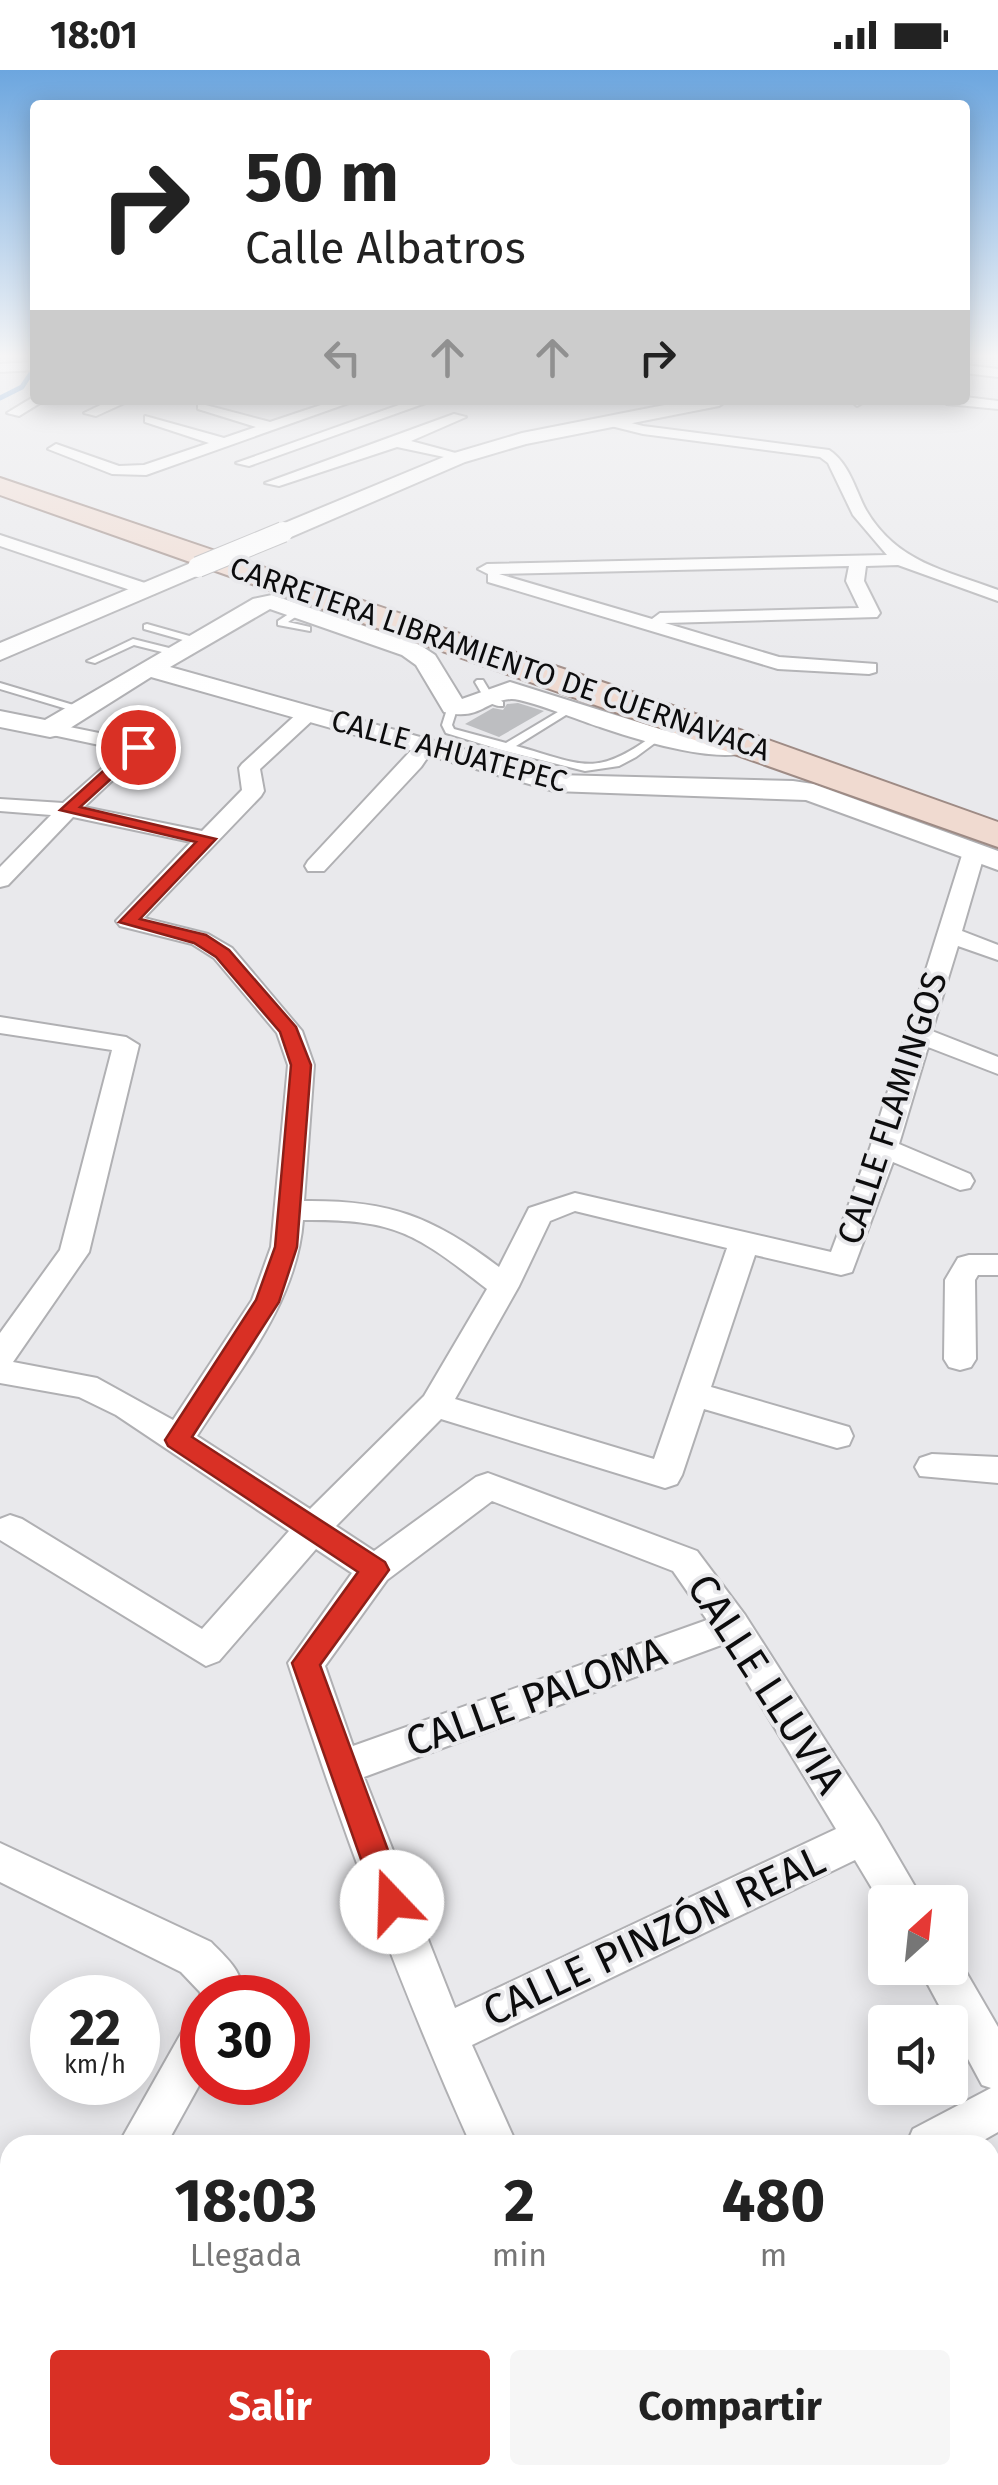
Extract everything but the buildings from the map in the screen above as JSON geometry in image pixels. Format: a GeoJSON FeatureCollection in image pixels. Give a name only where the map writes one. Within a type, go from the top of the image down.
{"type":"FeatureCollection","features":[{"type":"Feature","properties":{"kind":"highway","name":"CARRETERA LIBRAMIENTO DE CUERNAVACA"},"geometry":{"type":"LineString","coordinates":[[0,468],[192,529],[998,809]]}},
{"type":"Feature","properties":{"kind":"highway","name":"CARRETERA LIBRAMIENTO DE CUERNAVACA"},"geometry":{"type":"LineString","coordinates":[[0,486],[744,745],[990,849]]}},
{"type":"Feature","properties":{"kind":"street"},"geometry":{"type":"LineString","coordinates":[[102,466],[131,471],[149,466]]}},
{"type":"Feature","properties":{"kind":"street"},"geometry":{"type":"LineString","coordinates":[[273,483],[325,466]]}},
{"type":"Feature","properties":{"kind":"street"},"geometry":{"type":"LineString","coordinates":[[0,652],[440,466]]}},
{"type":"Feature","properties":{"kind":"street"},"geometry":{"type":"LineString","coordinates":[[837,466],[861,515],[900,560]]}},
{"type":"Feature","properties":{"kind":"street"},"geometry":{"type":"LineString","coordinates":[[0,540],[148,590]]}},
{"type":"Feature","properties":{"kind":"street"},"geometry":{"type":"LineString","coordinates":[[869,668],[778,663],[494,578],[487,569],[900,560],[998,596]]}},
{"type":"Feature","properties":{"kind":"street"},"geometry":{"type":"LineString","coordinates":[[636,618],[871,614],[855,581],[858,561]]}},
{"type":"Feature","properties":{"kind":"street","name":"CALLE AHUATEPEC"},"geometry":{"type":"LineString","coordinates":[[50,730],[78,709],[261,604],[283,603],[304,619],[411,650],[426,660],[441,680],[489,694]]}},
{"type":"Feature","properties":{"kind":"street"},"geometry":{"type":"LineString","coordinates":[[462,644],[489,670],[489,694]]}},
{"type":"Feature","properties":{"kind":"street","name":"CALLE AHUATEPEC"},"geometry":{"type":"LineString","coordinates":[[150,669],[554,782],[590,787],[793,789],[990,849]]}},
{"type":"Feature","properties":{"kind":"street"},"geometry":{"type":"LineString","coordinates":[[441,680],[453,706],[470,707],[489,694],[510,690],[658,737],[688,743],[744,745]]}},
{"type":"Feature","properties":{"kind":"street"},"geometry":{"type":"LineString","coordinates":[[177,1440],[267,1302],[286,1247],[301,1065],[289,1031],[222,954],[200,939],[128,922],[253,791],[249,768],[308,714]]}},
{"type":"Feature","properties":{"kind":"street"},"geometry":{"type":"LineString","coordinates":[[0,719],[138,747],[68,810],[0,880]]}},
{"type":"Feature","properties":{"kind":"street"},"geometry":{"type":"LineString","coordinates":[[316,866],[424,748]]}},
{"type":"Feature","properties":{"kind":"street"},"geometry":{"type":"LineString","coordinates":[[0,804],[68,810],[208,839]]}},
{"type":"Feature","properties":{"kind":"street","name":"CALLE FLAMINGOS"},"geometry":{"type":"LineString","coordinates":[[10,1529],[206,1650],[312,1529],[434,1405],[504,1286],[539,1215],[553,1206],[575,1202],[841,1264],[884,1148],[949,934],[990,849]]}},
{"type":"Feature","properties":{"kind":"street"},"geometry":{"type":"LineString","coordinates":[[949,934],[998,953]]}},
{"type":"Feature","properties":{"kind":"street"},"geometry":{"type":"LineString","coordinates":[[0,1025],[126,1045],[74,1252],[0,1356]]}},
{"type":"Feature","properties":{"kind":"street"},"geometry":{"type":"LineString","coordinates":[[917,1034],[998,1066]]}},
{"type":"Feature","properties":{"kind":"street"},"geometry":{"type":"LineString","coordinates":[[884,1148],[960,1181]]}},
{"type":"Feature","properties":{"kind":"street"},"geometry":{"type":"LineString","coordinates":[[286,1212],[354,1211],[404,1221],[440,1239],[504,1286]]}},
{"type":"Feature","properties":{"kind":"street"},"geometry":{"type":"LineString","coordinates":[[434,1405],[665,1475],[744,1242]]}},
{"type":"Feature","properties":{"kind":"street"},"geometry":{"type":"LineString","coordinates":[[960,1360],[960,1280],[969,1265],[998,1265]]}},
{"type":"Feature","properties":{"kind":"street"},"geometry":{"type":"LineString","coordinates":[[0,1371],[86,1386],[127,1406],[375,1570],[306,1663],[340,1768],[443,2036],[489,2135]]}},
{"type":"Feature","properties":{"kind":"street"},"geometry":{"type":"LineString","coordinates":[[693,1394],[837,1436]]}},
{"type":"Feature","properties":{"kind":"street"},"geometry":{"type":"LineString","coordinates":[[932,1467],[998,1470]]}},
{"type":"Feature","properties":{"kind":"street","name":"CALLE LLUVIA"},"geometry":{"type":"LineString","coordinates":[[375,1570],[488,1486],[686,1560],[732,1626],[893,1885]]}},
{"type":"Feature","properties":{"kind":"street","name":"CALLE PALOMA"},"geometry":{"type":"LineString","coordinates":[[340,1768],[732,1626]]}},
{"type":"Feature","properties":{"kind":"street","name":"CALLE PINZÓN REAL"},"geometry":{"type":"LineString","coordinates":[[443,2036],[864,1836]]}},
{"type":"Feature","properties":{"kind":"street"},"geometry":{"type":"LineString","coordinates":[[0,1862],[196,1957],[209,1975]]}},
{"type":"Feature","properties":{"kind":"street"},"geometry":{"type":"LineString","coordinates":[[950,1985],[998,2069]]}},
{"type":"Feature","properties":{"kind":"street"},"geometry":{"type":"LineString","coordinates":[[147,2135],[180,2077]]}},
{"type":"Feature","properties":{"kind":"street"},"geometry":{"type":"LineString","coordinates":[[948,2135],[998,2108]]}},
{"type":"Feature","properties":{"kind":"lane"},"geometry":{"type":"LineString","coordinates":[[147,627],[188,647]]}},
{"type":"Feature","properties":{"kind":"lane"},"geometry":{"type":"LineString","coordinates":[[92,662],[133,642],[188,647]]}},
{"type":"Feature","properties":{"kind":"lane"},"geometry":{"type":"LineString","coordinates":[[0,686],[78,709]]}},
{"type":"Feature","properties":{"kind":"lane"},"geometry":{"type":"LineString","coordinates":[[453,706],[450,731],[505,748],[605,769],[621,764],[658,737]]}},
{"type":"Feature","properties":{"kind":"lane"},"geometry":{"type":"LineString","coordinates":[[505,748],[571,708]]}},
{"type":"Feature","properties":{"kind":"lane"},"geometry":{"type":"LineString","coordinates":[[533,717],[547,722]]}},
{"type":"Feature","properties":{"kind":"route"},"geometry":{"type":"LineString","coordinates":[[138,747],[68,810],[208,839],[128,922],[200,939],[222,954],[289,1031],[301,1065],[286,1247],[267,1302],[177,1440],[375,1570],[306,1663],[340,1768],[392,1902]]}}]}
